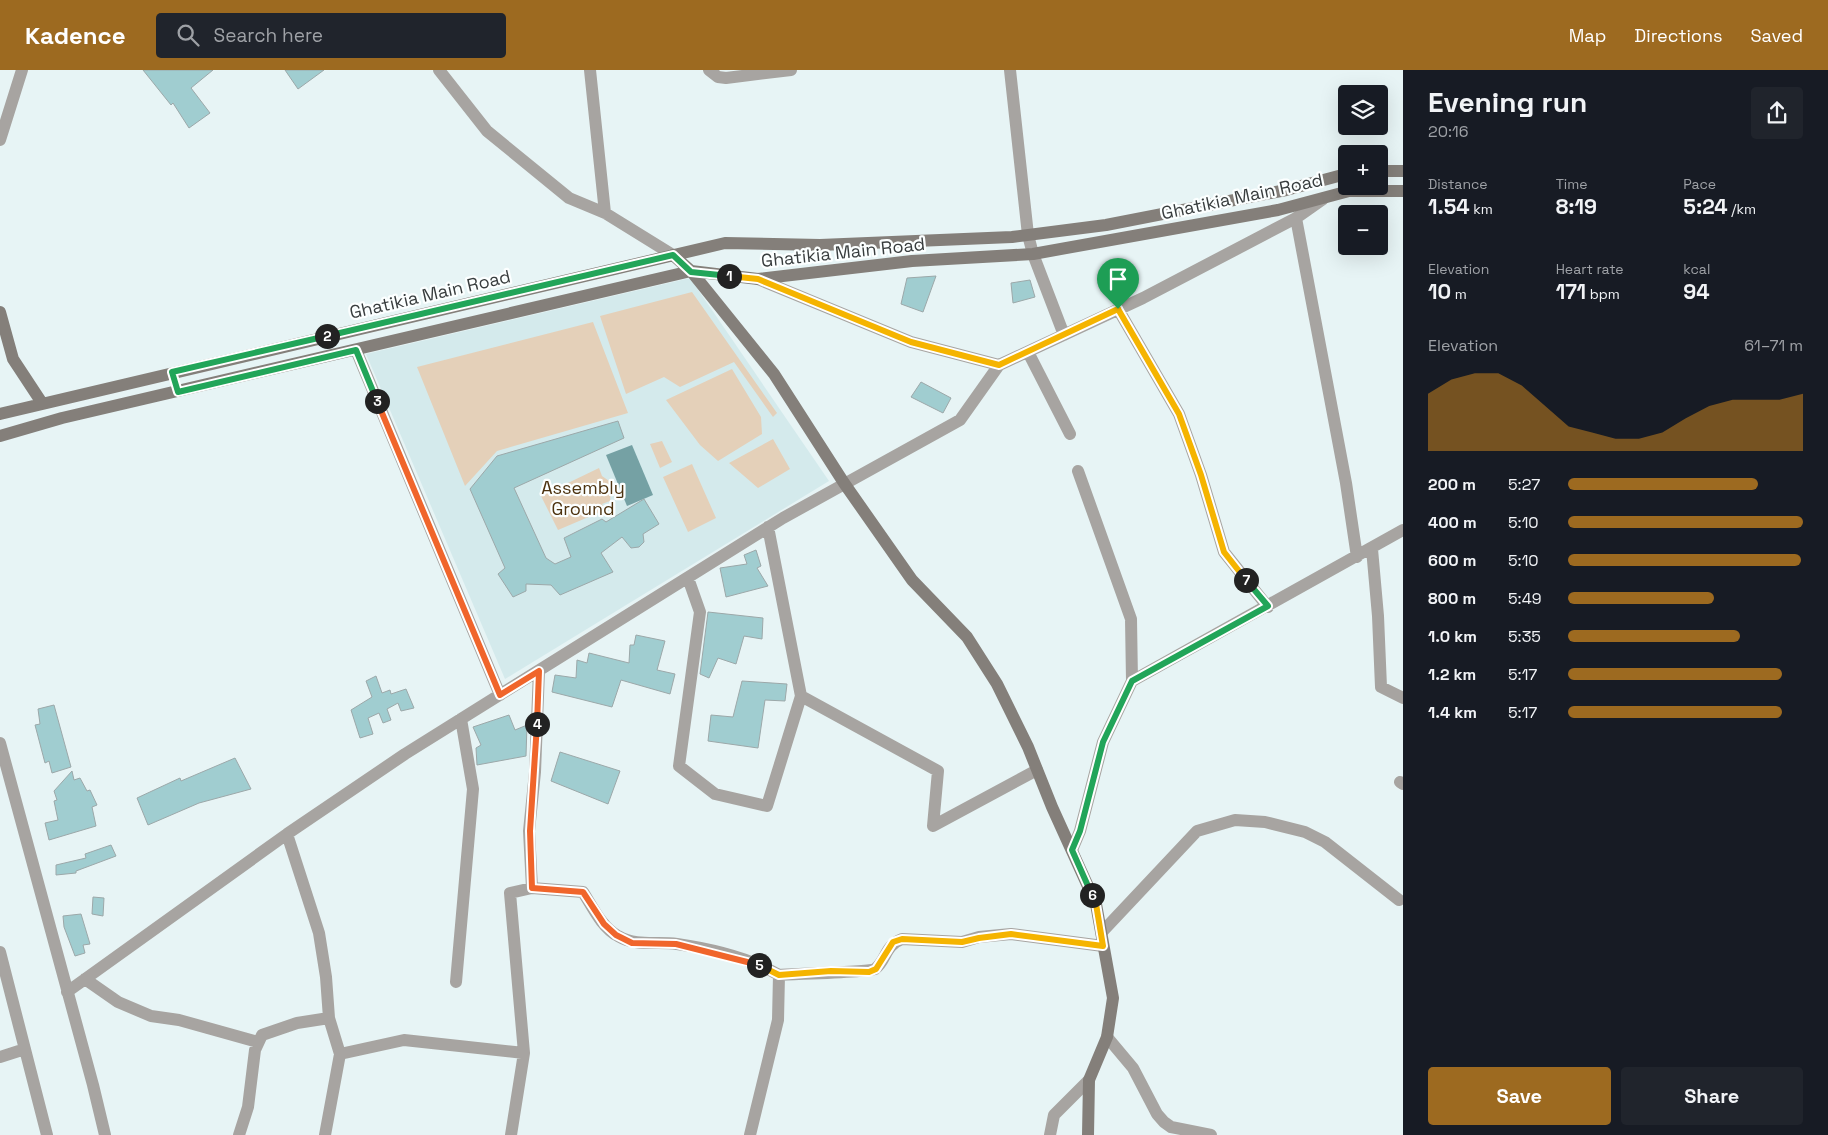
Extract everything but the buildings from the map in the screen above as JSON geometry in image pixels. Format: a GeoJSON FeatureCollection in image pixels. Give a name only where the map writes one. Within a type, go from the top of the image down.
{"type":"FeatureCollection","features":[{"type":"Feature","properties":{"kind":"street"},"geometry":{"type":"LineString","coordinates":[[0,140],[22,70]]}},
{"type":"Feature","properties":{"kind":"street"},"geometry":{"type":"LineString","coordinates":[[439,70],[487,131],[569,198],[605,213],[673,255],[691,272],[774,374],[844,483],[912,580],[967,637],[997,684],[1096,904],[1102,932],[1113,998],[1107,1037],[1089,1080],[1088,1135]]}},
{"type":"Feature","properties":{"kind":"street"},"geometry":{"type":"LineString","coordinates":[[590,70],[605,213]]}},
{"type":"Feature","properties":{"kind":"street"},"geometry":{"type":"LineString","coordinates":[[709,70],[718,77],[726,78],[791,70]]}},
{"type":"Feature","properties":{"kind":"street"},"geometry":{"type":"LineString","coordinates":[[1010,70],[1028,235],[1033,254],[1064,335]]}},
{"type":"Feature","properties":{"kind":"street"},"geometry":{"type":"LineString","coordinates":[[1388,171],[1403,171]]}},
{"type":"Feature","properties":{"kind":"street","name":"Ghatikia Main Road"},"geometry":{"type":"LineString","coordinates":[[0,414],[725,243],[820,245],[1028,235],[1106,224],[1277,192],[1338,176]]}},
{"type":"Feature","properties":{"kind":"street","name":"Ghatikia Main Road"},"geometry":{"type":"LineString","coordinates":[[0,436],[62,418],[691,272],[758,279],[912,261],[1033,254],[1278,210],[1349,191],[1403,191]]}},
{"type":"Feature","properties":{"kind":"street"},"geometry":{"type":"LineString","coordinates":[[67,992],[287,834],[461,719],[768,527],[960,420],[999,365],[1118,309],[1296,218],[1325,198]]}},
{"type":"Feature","properties":{"kind":"street"},"geometry":{"type":"LineString","coordinates":[[1296,218],[1346,483],[1357,557]]}},
{"type":"Feature","properties":{"kind":"street"},"geometry":{"type":"LineString","coordinates":[[758,279],[911,342],[999,365]]}},
{"type":"Feature","properties":{"kind":"street"},"geometry":{"type":"LineString","coordinates":[[1118,309],[1179,414],[1201,475],[1224,552],[1268,606]]}},
{"type":"Feature","properties":{"kind":"street"},"geometry":{"type":"LineString","coordinates":[[0,312],[13,359],[42,403]]}},
{"type":"Feature","properties":{"kind":"street"},"geometry":{"type":"LineString","coordinates":[[356,350],[500,695]]}},
{"type":"Feature","properties":{"kind":"street"},"geometry":{"type":"LineString","coordinates":[[1028,352],[1070,434]]}},
{"type":"Feature","properties":{"kind":"street"},"geometry":{"type":"LineString","coordinates":[[172,372],[178,392]]}},
{"type":"Feature","properties":{"kind":"street"},"geometry":{"type":"LineString","coordinates":[[1072,850],[1080,831],[1103,742],[1132,681],[1131,619],[1078,471]]}},
{"type":"Feature","properties":{"kind":"street"},"geometry":{"type":"LineString","coordinates":[[688,578],[700,612],[679,766],[715,794],[767,806],[801,696],[768,527]]}},
{"type":"Feature","properties":{"kind":"street"},"geometry":{"type":"LineString","coordinates":[[1132,681],[1372,549],[1403,530]]}},
{"type":"Feature","properties":{"kind":"street"},"geometry":{"type":"LineString","coordinates":[[1372,549],[1378,616],[1381,687],[1403,698]]}},
{"type":"Feature","properties":{"kind":"street"},"geometry":{"type":"LineString","coordinates":[[532,888],[530,831],[539,671]]}},
{"type":"Feature","properties":{"kind":"street"},"geometry":{"type":"LineString","coordinates":[[801,696],[938,771],[933,826],[1037,770]]}},
{"type":"Feature","properties":{"kind":"street"},"geometry":{"type":"LineString","coordinates":[[456,982],[473,789],[461,719]]}},
{"type":"Feature","properties":{"kind":"street"},"geometry":{"type":"LineString","coordinates":[[0,743],[105,1135]]}},
{"type":"Feature","properties":{"kind":"street"},"geometry":{"type":"LineString","coordinates":[[1102,932],[1197,831],[1235,820],[1266,822],[1304,832],[1325,842],[1402,899]]}},
{"type":"Feature","properties":{"kind":"street"},"geometry":{"type":"LineString","coordinates":[[287,834],[319,933],[326,977],[329,1018],[340,1054],[325,1135]]}},
{"type":"Feature","properties":{"kind":"street"},"geometry":{"type":"LineString","coordinates":[[511,1135],[524,1053],[510,893],[532,888],[583,892],[604,924],[616,935],[632,943],[676,944],[713,951],[761,965],[779,975],[831,971],[869,972],[876,969],[893,942],[902,939],[962,942],[1011,934],[1103,946]]}},
{"type":"Feature","properties":{"kind":"street"},"geometry":{"type":"LineString","coordinates":[[0,952],[47,1135]]}},
{"type":"Feature","properties":{"kind":"street"},"geometry":{"type":"LineString","coordinates":[[750,1135],[778,1020],[779,975]]}},
{"type":"Feature","properties":{"kind":"street"},"geometry":{"type":"LineString","coordinates":[[85,979],[118,1002],[151,1016],[179,1020],[258,1042]]}},
{"type":"Feature","properties":{"kind":"street"},"geometry":{"type":"LineString","coordinates":[[239,1135],[248,1107],[258,1042],[262,1036],[298,1023],[329,1018]]}},
{"type":"Feature","properties":{"kind":"street"},"geometry":{"type":"LineString","coordinates":[[1107,1037],[1133,1068],[1157,1114],[1164,1122],[1171,1127],[1211,1135]]}},
{"type":"Feature","properties":{"kind":"street"},"geometry":{"type":"LineString","coordinates":[[340,1054],[404,1040],[524,1053]]}},
{"type":"Feature","properties":{"kind":"street"},"geometry":{"type":"LineString","coordinates":[[0,1057],[25,1049]]}},
{"type":"Feature","properties":{"kind":"street"},"geometry":{"type":"LineString","coordinates":[[1050,1135],[1054,1115],[1089,1080]]}},
{"type":"Feature","properties":{"kind":"shaded area"},"geometry":{"type":"Polygon","coordinates":[[[690,278],[829,481],[505,679],[366,354],[690,278]]]}},
{"type":"Feature","properties":{"kind":"green space"},"geometry":{"type":"Polygon","coordinates":[[[692,292],[777,413],[773,417],[734,362],[680,387],[664,377],[626,394],[600,316],[692,292]]]}},
{"type":"Feature","properties":{"kind":"green space"},"geometry":{"type":"Polygon","coordinates":[[[593,322],[628,413],[497,451],[465,486],[417,367],[593,322]]]}},
{"type":"Feature","properties":{"kind":"green space"},"geometry":{"type":"Polygon","coordinates":[[[732,369],[761,417],[762,434],[718,461],[700,445],[666,400],[732,369]]]}},
{"type":"Feature","properties":{"kind":"green space"},"geometry":{"type":"Polygon","coordinates":[[[773,439],[790,469],[758,488],[729,463],[773,439]]]}},
{"type":"Feature","properties":{"kind":"green space"},"geometry":{"type":"Polygon","coordinates":[[[662,441],[672,462],[660,468],[650,444],[662,441]]]}},
{"type":"Feature","properties":{"kind":"green space"},"geometry":{"type":"Polygon","coordinates":[[[692,464],[716,518],[688,532],[663,477],[692,464]]]}},
{"type":"Feature","properties":{"kind":"green space","name":"Assembly Ground"},"geometry":{"type":"Polygon","coordinates":[[[599,468],[602,476],[612,483],[610,501],[602,504],[605,510],[558,530],[541,496],[599,468]]]}},
{"type":"Feature","properties":{"kind":"water"},"geometry":{"type":"Polygon","coordinates":[[[632,445],[653,495],[627,506],[606,455],[632,445]]]}},
{"type":"Feature","properties":{"kind":"route"},"geometry":{"type":"LineString","coordinates":[[673,255],[691,272],[758,279],[911,342],[999,365],[1118,309],[1179,414],[1201,475],[1224,552],[1268,606],[1132,681],[1103,742],[1080,831],[1072,850],[1096,904],[1103,946],[1011,934],[962,942],[902,939],[893,942],[876,969],[862,973],[831,971],[779,975],[761,965],[713,951],[676,944],[632,943],[616,935],[604,924],[583,892],[532,888],[530,831],[535,772],[539,671],[500,695],[356,350],[178,392],[172,372],[673,255]]}}]}
